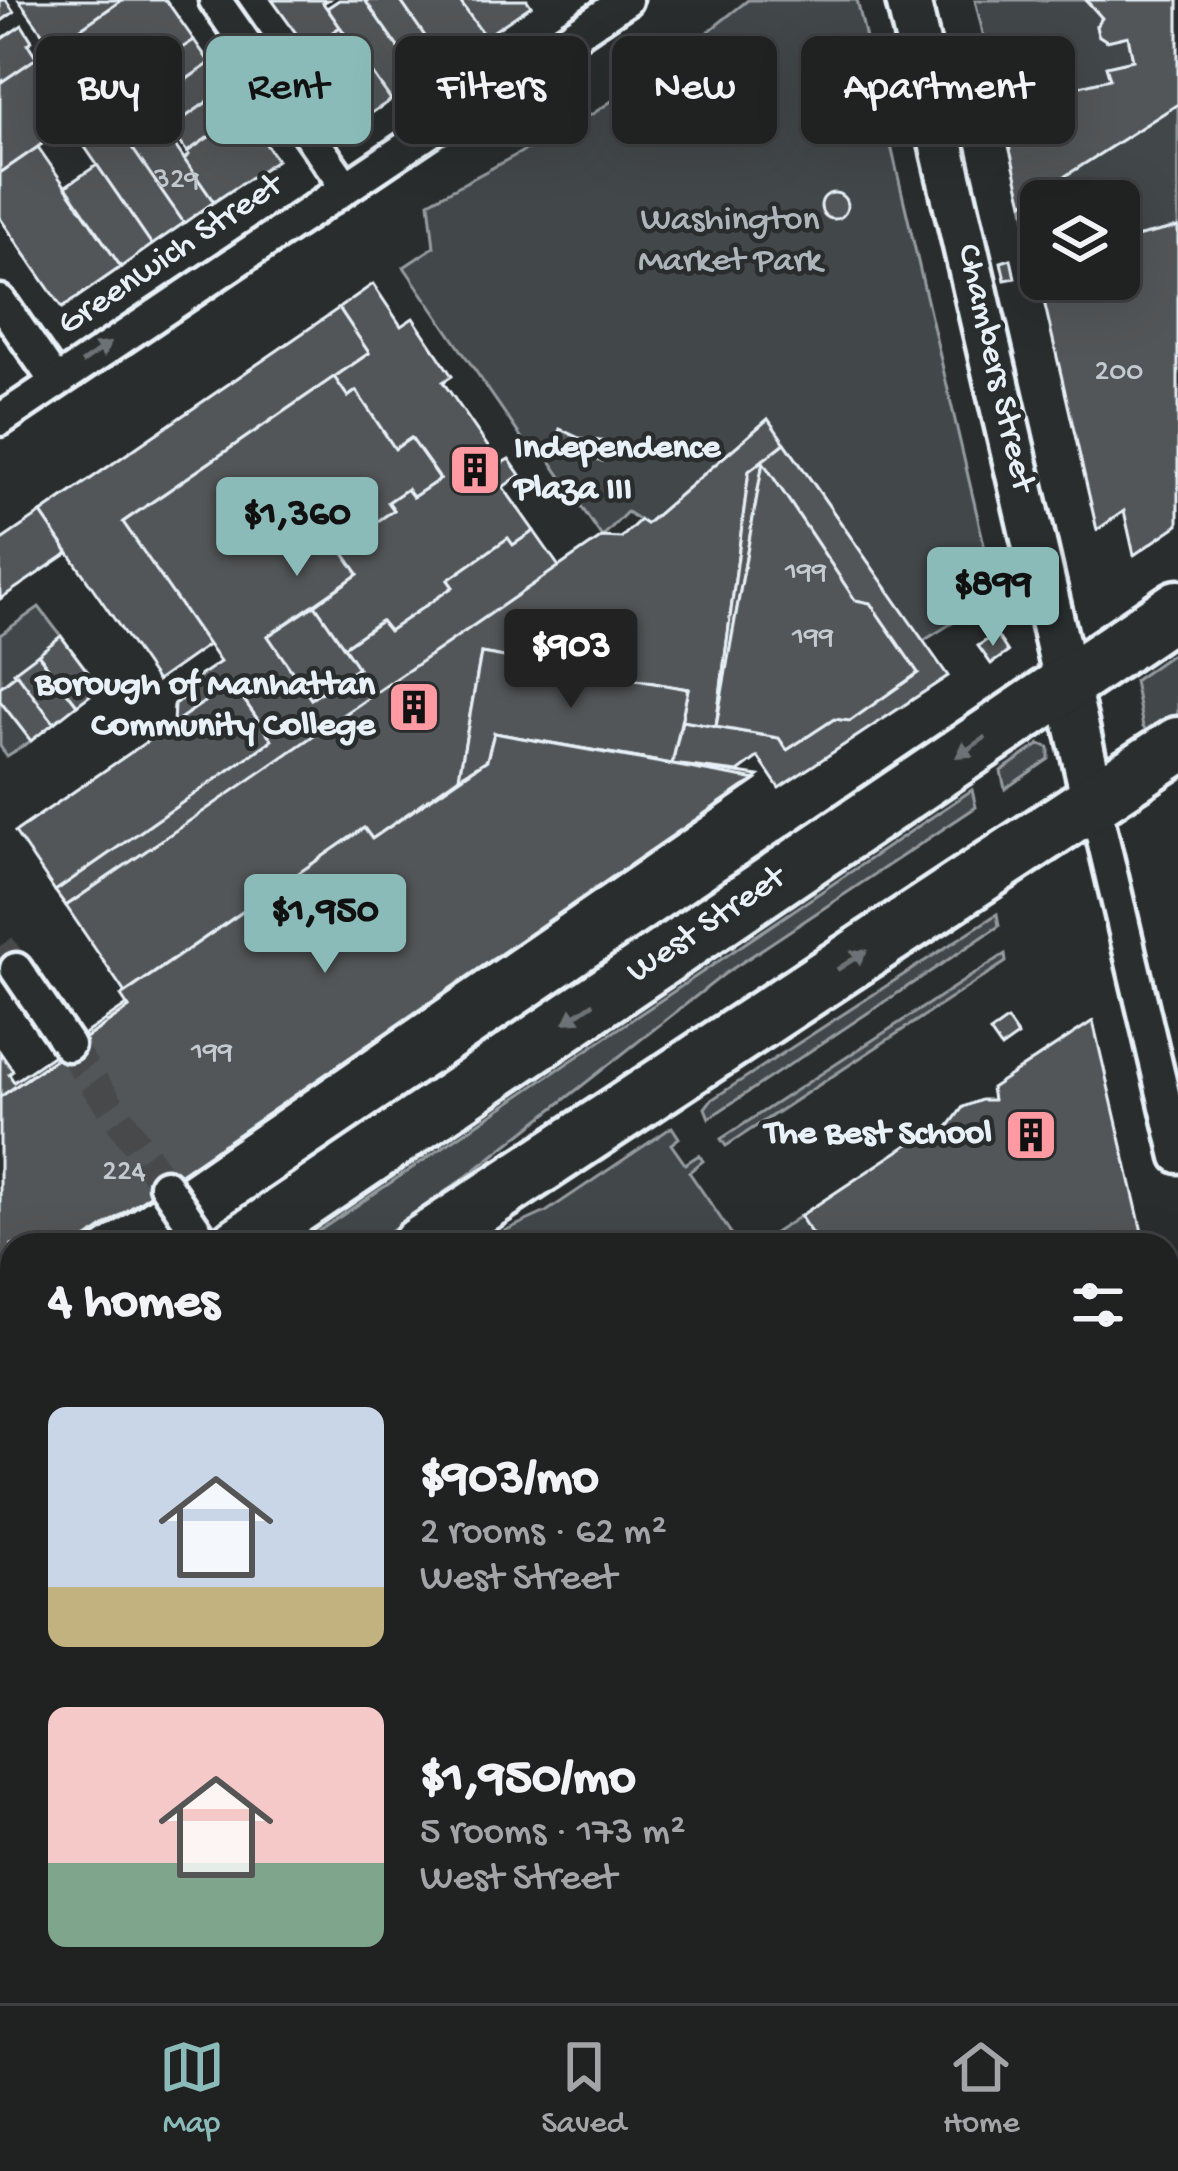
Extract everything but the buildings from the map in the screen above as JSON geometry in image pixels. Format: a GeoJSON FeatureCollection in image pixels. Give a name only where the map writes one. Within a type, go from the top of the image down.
{"type":"FeatureCollection","features":[{"type":"Feature","properties":{"kind":"highway","name":"West Street"},"geometry":{"type":"LineString","coordinates":[[256,1233],[1178,608]]}},
{"type":"Feature","properties":{"kind":"highway"},"geometry":{"type":"LineString","coordinates":[[438,1233],[1178,745]]}},
{"type":"Feature","properties":{"kind":"main road","name":"Chambers Street"},"geometry":{"type":"LineString","coordinates":[[908,0],[1094,801]]}},
{"type":"Feature","properties":{"kind":"street","name":"Greenwich Street"},"geometry":{"type":"LineString","coordinates":[[0,420],[345,186],[594,9],[626,0]]}},
{"type":"Feature","properties":{"kind":"street"},"geometry":{"type":"LineString","coordinates":[[217,2],[345,186]]}},
{"type":"Feature","properties":{"kind":"street"},"geometry":{"type":"LineString","coordinates":[[0,301],[56,381]]}},
{"type":"Feature","properties":{"kind":"street","name":"Chambers Street"},"geometry":{"type":"LineString","coordinates":[[1094,801],[1178,1157]]}},
{"type":"Feature","properties":{"kind":"street"},"geometry":{"type":"LineString","coordinates":[[16,968],[68,1045]]}},
{"type":"Feature","properties":{"kind":"street"},"geometry":{"type":"LineString","coordinates":[[165,1185],[198,1233]]}},
{"type":"Feature","properties":{"kind":"green space","name":"Washington Market Park"},"geometry":{"type":"Polygon","coordinates":[[[748,0],[857,0],[865,36],[801,36],[801,144],[891,144],[996,596],[923,641],[768,419],[646,524],[627,512],[602,537],[546,455],[532,453],[404,267],[434,247],[429,202],[537,144],[588,144],[588,116],[612,101],[612,144],[777,144],[777,36],[703,36],[748,0]]]}},
{"type":"Feature","properties":{"kind":"green space"},"geometry":{"type":"Polygon","coordinates":[[[975,0],[1086,0],[1102,18],[1096,26],[1098,35],[1107,41],[1128,36],[1133,60],[1107,66],[1110,79],[1075,87],[1075,36],[984,36],[975,0]]]}},
{"type":"Feature","properties":{"kind":"green space"},"geometry":{"type":"Polygon","coordinates":[[[1178,104],[1178,227],[1140,236],[1140,180],[1059,180],[1178,104]]]}},
{"type":"Feature","properties":{"kind":"green space"},"geometry":{"type":"Polygon","coordinates":[[[39,607],[61,636],[0,687],[0,635],[39,607]]]}},
{"type":"Feature","properties":{"kind":"green space"},"geometry":{"type":"Polygon","coordinates":[[[1178,650],[1178,714],[1148,732],[1134,681],[1178,650]]]}},
{"type":"Feature","properties":{"kind":"green space"},"geometry":{"type":"Polygon","coordinates":[[[0,701],[31,741],[7,756],[0,746],[0,701]]]}},
{"type":"Feature","properties":{"kind":"green space"},"geometry":{"type":"Polygon","coordinates":[[[1040,744],[1049,748],[1049,759],[1005,789],[1001,771],[1040,744]]]}},
{"type":"Feature","properties":{"kind":"green space"},"geometry":{"type":"Polygon","coordinates":[[[972,790],[976,807],[723,975],[388,1233],[316,1233],[972,790]]]}},
{"type":"Feature","properties":{"kind":"green space"},"geometry":{"type":"Polygon","coordinates":[[[997,914],[999,926],[709,1118],[705,1108],[711,1100],[997,914]]]}},
{"type":"Feature","properties":{"kind":"green space"},"geometry":{"type":"Polygon","coordinates":[[[1005,954],[1006,962],[726,1146],[721,1139],[1005,954]]]}},
{"type":"Feature","properties":{"kind":"green space"},"geometry":{"type":"Polygon","coordinates":[[[672,1127],[679,1138],[671,1144],[685,1164],[699,1155],[703,1161],[689,1172],[731,1233],[500,1233],[546,1212],[672,1127]]]}},
{"type":"Feature","properties":{"kind":"green space"},"geometry":{"type":"Polygon","coordinates":[[[800,1216],[811,1233],[774,1233],[800,1216]]]}},
{"type":"Feature","properties":{"kind":"tunnel"},"geometry":{"type":"LineString","coordinates":[[0,946],[16,969]]}},
{"type":"Feature","properties":{"kind":"tunnel"},"geometry":{"type":"LineString","coordinates":[[68,1045],[165,1185]]}},
{"type":"Feature","properties":{"kind":"place","name":"Independence Plaza III"},"geometry":{"type":"Point","coordinates":[475,470]}},
{"type":"Feature","properties":{"kind":"place","name":"Borough of Manhattan Community College"},"geometry":{"type":"Point","coordinates":[414,707]}},
{"type":"Feature","properties":{"kind":"place","name":"The Best School"},"geometry":{"type":"Point","coordinates":[1031,1135]}}]}
